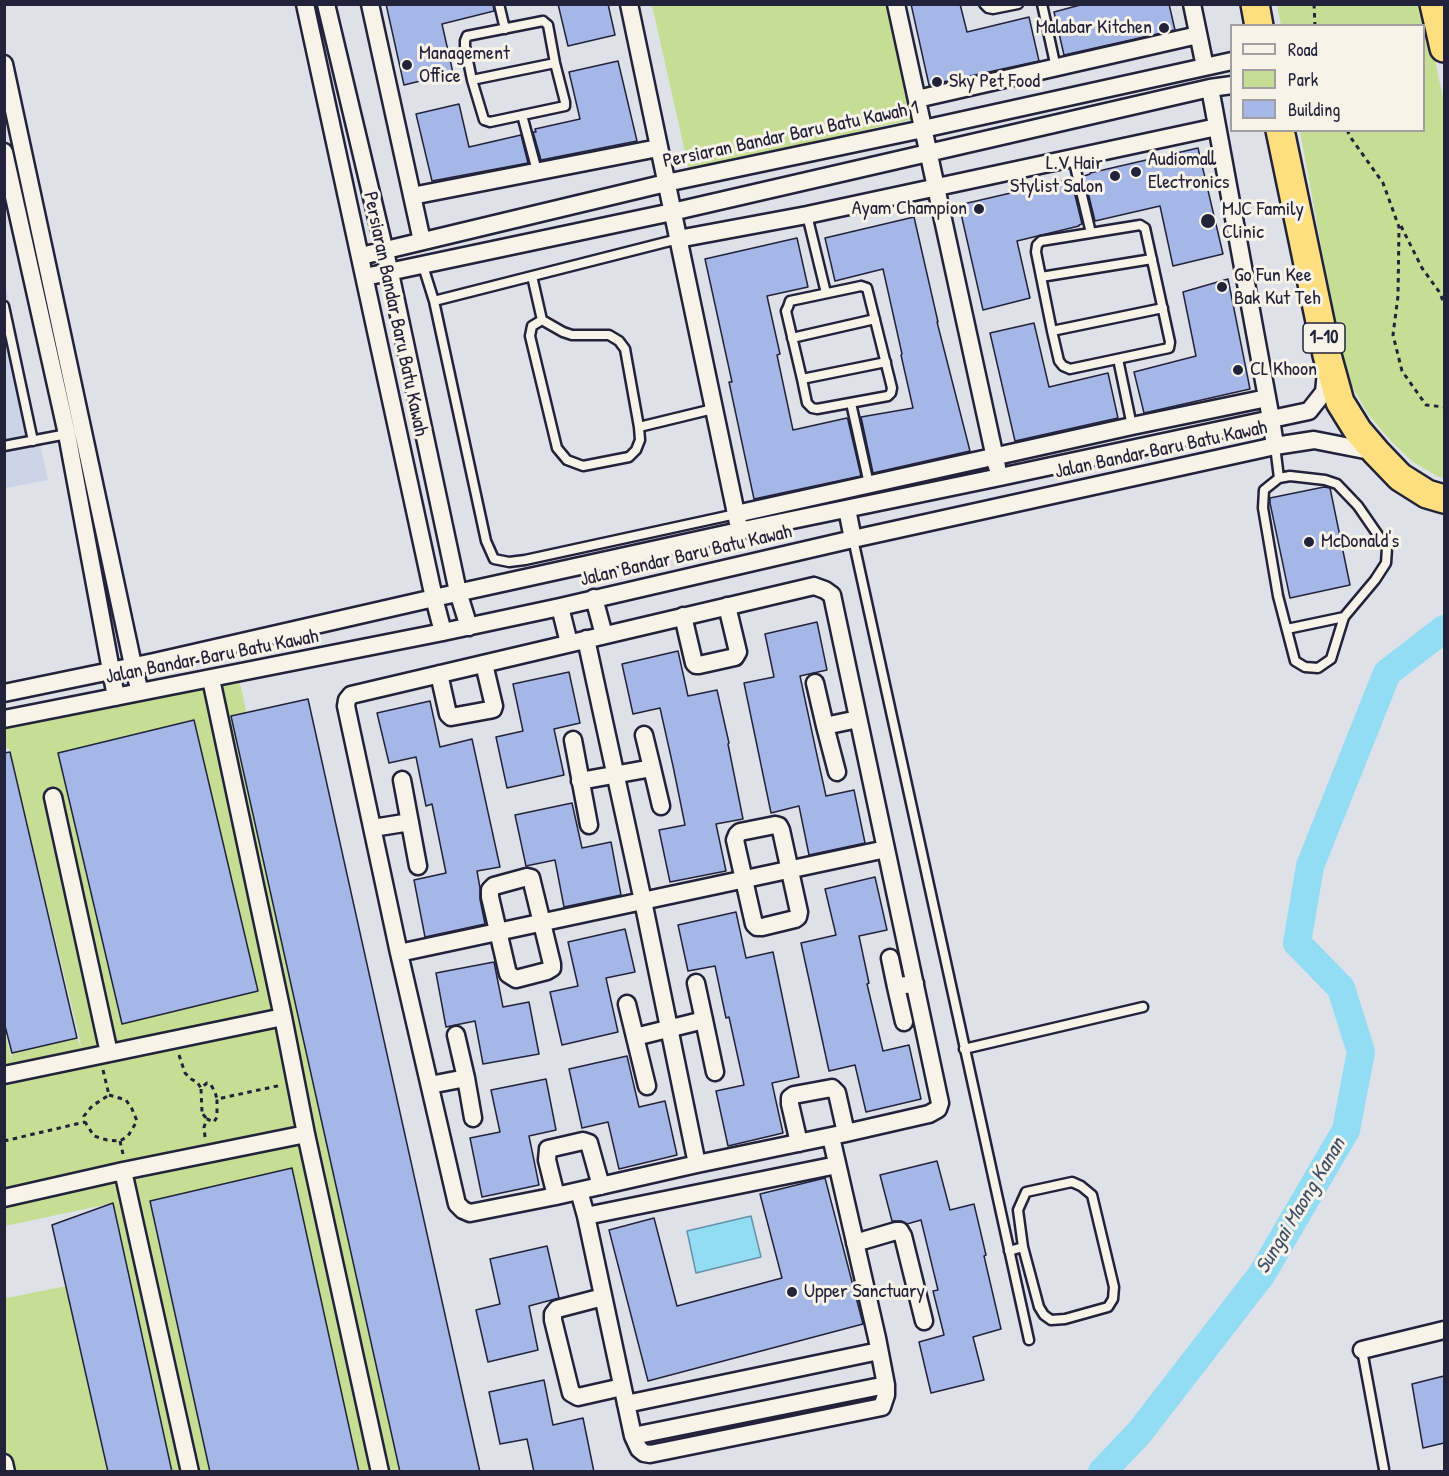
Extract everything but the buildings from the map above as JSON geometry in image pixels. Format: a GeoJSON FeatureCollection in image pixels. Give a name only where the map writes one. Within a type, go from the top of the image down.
{"type":"FeatureCollection","features":[{"type":"Feature","properties":{"kind":"highway"},"geometry":{"type":"LineString","coordinates":[[1255,4],[1259,24]]}},
{"type":"Feature","properties":{"kind":"highway"},"geometry":{"type":"LineString","coordinates":[[1434,4],[1444,48]]}},
{"type":"Feature","properties":{"kind":"highway","name":"1-10"},"geometry":{"type":"LineString","coordinates":[[1280,132],[1327,355],[1340,402],[1358,431],[1400,477],[1427,494],[1444,499]]}},
{"type":"Feature","properties":{"kind":"street","name":"Persiaran Bandar Baru Batu Kawah"},"geometry":{"type":"LineString","coordinates":[[305,4],[443,632]]}},
{"type":"Feature","properties":{"kind":"street","name":"Persiaran Bandar Baru Batu Kawah"},"geometry":{"type":"LineString","coordinates":[[326,4],[390,273],[458,592],[469,627]]}},
{"type":"Feature","properties":{"kind":"street"},"geometry":{"type":"LineString","coordinates":[[370,4],[422,241]]}},
{"type":"Feature","properties":{"kind":"street"},"geometry":{"type":"LineString","coordinates":[[629,4],[738,523],[869,484],[1267,398]]}},
{"type":"Feature","properties":{"kind":"street"},"geometry":{"type":"LineString","coordinates":[[896,4],[1000,477]]}},
{"type":"Feature","properties":{"kind":"street"},"geometry":{"type":"LineString","coordinates":[[1192,4],[1205,67]]}},
{"type":"Feature","properties":{"kind":"street"},"geometry":{"type":"LineString","coordinates":[[917,99],[1198,35]]}},
{"type":"Feature","properties":{"kind":"street","name":"Persiaran Bandar Baru Batu Kawah 1"},"geometry":{"type":"LineString","coordinates":[[361,256],[666,183],[1230,61]]}},
{"type":"Feature","properties":{"kind":"street"},"geometry":{"type":"LineString","coordinates":[[4,64],[140,692]]}},
{"type":"Feature","properties":{"kind":"street"},"geometry":{"type":"LineString","coordinates":[[365,277],[672,212],[1230,85]]}},
{"type":"Feature","properties":{"kind":"street"},"geometry":{"type":"LineString","coordinates":[[1210,88],[1275,446]]}},
{"type":"Feature","properties":{"kind":"street"},"geometry":{"type":"LineString","coordinates":[[678,238],[807,215],[1217,127]]}},
{"type":"Feature","properties":{"kind":"street"},"geometry":{"type":"LineString","coordinates":[[412,196],[658,148]]}},
{"type":"Feature","properties":{"kind":"street"},"geometry":{"type":"LineString","coordinates":[[4,152],[67,435],[116,697]]}},
{"type":"Feature","properties":{"kind":"street","name":"Jalan Bandar Baru Batu Kawah"},"geometry":{"type":"LineString","coordinates":[[4,693],[154,662],[434,598],[738,523],[847,509],[1309,411],[1324,392],[1327,355]]}},
{"type":"Feature","properties":{"kind":"street","name":"Jalan Bandar Baru Batu Kawah"},"geometry":{"type":"LineString","coordinates":[[4,719],[469,627],[1275,446],[1314,440],[1376,452]]}},
{"type":"Feature","properties":{"kind":"street"},"geometry":{"type":"LineString","coordinates":[[847,509],[853,539]]}},
{"type":"Feature","properties":{"kind":"street"},"geometry":{"type":"LineString","coordinates":[[814,586],[832,595],[940,1103],[938,1110],[929,1114],[470,1213],[458,1204],[399,953],[346,706],[347,700],[351,695],[604,635],[814,586]]}},
{"type":"Feature","properties":{"kind":"street"},"geometry":{"type":"LineString","coordinates":[[594,598],[604,635]]}},
{"type":"Feature","properties":{"kind":"street"},"geometry":{"type":"LineString","coordinates":[[683,616],[696,665],[735,657],[738,652],[727,606]]}},
{"type":"Feature","properties":{"kind":"street"},"geometry":{"type":"LineString","coordinates":[[560,607],[578,641],[615,774],[697,1164]]}},
{"type":"Feature","properties":{"kind":"street"},"geometry":{"type":"LineString","coordinates":[[439,674],[448,714],[451,717],[489,710],[494,706],[484,664]]}},
{"type":"Feature","properties":{"kind":"street"},"geometry":{"type":"LineString","coordinates":[[211,679],[306,1134],[380,1472]]}},
{"type":"Feature","properties":{"kind":"street"},"geometry":{"type":"LineString","coordinates":[[815,683],[837,772]]}},
{"type":"Feature","properties":{"kind":"street"},"geometry":{"type":"LineString","coordinates":[[825,726],[858,719]]}},
{"type":"Feature","properties":{"kind":"street"},"geometry":{"type":"LineString","coordinates":[[644,735],[661,806]]}},
{"type":"Feature","properties":{"kind":"street"},"geometry":{"type":"LineString","coordinates":[[573,740],[589,825]]}},
{"type":"Feature","properties":{"kind":"street"},"geometry":{"type":"LineString","coordinates":[[580,781],[652,768]]}},
{"type":"Feature","properties":{"kind":"street"},"geometry":{"type":"LineString","coordinates":[[402,780],[418,866]]}},
{"type":"Feature","properties":{"kind":"street"},"geometry":{"type":"LineString","coordinates":[[53,797],[105,1054]]}},
{"type":"Feature","properties":{"kind":"street"},"geometry":{"type":"LineString","coordinates":[[373,828],[410,822]]}},
{"type":"Feature","properties":{"kind":"street"},"geometry":{"type":"LineString","coordinates":[[779,826],[790,869],[799,912],[798,917],[757,927],[754,924],[735,840],[737,835],[740,832],[779,826]]}},
{"type":"Feature","properties":{"kind":"street"},"geometry":{"type":"LineString","coordinates":[[399,953],[886,849]]}},
{"type":"Feature","properties":{"kind":"street"},"geometry":{"type":"LineString","coordinates":[[526,877],[531,879],[542,922],[552,968],[516,979],[508,974],[490,890],[494,886],[526,877]]}},
{"type":"Feature","properties":{"kind":"street"},"geometry":{"type":"LineString","coordinates":[[890,958],[904,1022]]}},
{"type":"Feature","properties":{"kind":"street"},"geometry":{"type":"LineString","coordinates":[[696,983],[715,1072]]}},
{"type":"Feature","properties":{"kind":"street"},"geometry":{"type":"LineString","coordinates":[[896,987],[915,983]]}},
{"type":"Feature","properties":{"kind":"street"},"geometry":{"type":"LineString","coordinates":[[627,1004],[647,1086]]}},
{"type":"Feature","properties":{"kind":"street"},"geometry":{"type":"LineString","coordinates":[[4,1075],[283,1017]]}},
{"type":"Feature","properties":{"kind":"street"},"geometry":{"type":"LineString","coordinates":[[635,1037],[704,1020]]}},
{"type":"Feature","properties":{"kind":"street"},"geometry":{"type":"LineString","coordinates":[[456,1035],[473,1118]]}},
{"type":"Feature","properties":{"kind":"street"},"geometry":{"type":"LineString","coordinates":[[430,1085],[466,1078]]}},
{"type":"Feature","properties":{"kind":"street"},"geometry":{"type":"LineString","coordinates":[[579,1191],[633,1436],[886,1385],[837,1165],[839,1135],[837,1093],[832,1088],[794,1095],[790,1098],[799,1143]]}},
{"type":"Feature","properties":{"kind":"street"},"geometry":{"type":"LineString","coordinates":[[4,1198],[306,1134]]}},
{"type":"Feature","properties":{"kind":"street"},"geometry":{"type":"LineString","coordinates":[[556,1196],[546,1154],[548,1149],[556,1147],[583,1141],[589,1143],[601,1186]]}},
{"type":"Feature","properties":{"kind":"street"},"geometry":{"type":"LineString","coordinates":[[586,1216],[837,1165]]}},
{"type":"Feature","properties":{"kind":"street"},"geometry":{"type":"LineString","coordinates":[[123,1171],[190,1472]]}},
{"type":"Feature","properties":{"kind":"street"},"geometry":{"type":"LineString","coordinates":[[855,1243],[900,1231],[924,1321]]}},
{"type":"Feature","properties":{"kind":"street"},"geometry":{"type":"LineString","coordinates":[[603,1297],[557,1309],[553,1314],[553,1320],[571,1393],[578,1397],[622,1387]]}},
{"type":"Feature","properties":{"kind":"street"},"geometry":{"type":"LineString","coordinates":[[1362,1350],[1444,1330]]}},
{"type":"Feature","properties":{"kind":"street"},"geometry":{"type":"LineString","coordinates":[[626,1404],[879,1351]]}},
{"type":"Feature","properties":{"kind":"street"},"geometry":{"type":"LineString","coordinates":[[4,1463],[6,1472]]}},
{"type":"Feature","properties":{"kind":"lane"},"geometry":{"type":"LineString","coordinates":[[499,4],[505,28]]}},
{"type":"Feature","properties":{"kind":"lane"},"geometry":{"type":"LineString","coordinates":[[984,4],[993,9],[1018,4]]}},
{"type":"Feature","properties":{"kind":"lane"},"geometry":{"type":"LineString","coordinates":[[1042,4],[1056,68]]}},
{"type":"Feature","properties":{"kind":"lane"},"geometry":{"type":"LineString","coordinates":[[543,21],[548,25],[555,63],[566,102],[565,106],[490,122],[484,120],[472,80],[465,41],[467,36],[505,28],[543,21]]}},
{"type":"Feature","properties":{"kind":"lane"},"geometry":{"type":"LineString","coordinates":[[472,80],[555,63]]}},
{"type":"Feature","properties":{"kind":"lane"},"geometry":{"type":"LineString","coordinates":[[522,116],[537,171]]}},
{"type":"Feature","properties":{"kind":"lane"},"geometry":{"type":"LineString","coordinates":[[1073,158],[1091,233]]}},
{"type":"Feature","properties":{"kind":"lane"},"geometry":{"type":"LineString","coordinates":[[807,215],[826,293]]}},
{"type":"Feature","properties":{"kind":"lane"},"geometry":{"type":"LineString","coordinates":[[1140,225],[1145,228],[1170,342],[1169,348],[1070,369],[1059,361],[1036,252],[1037,245],[1041,241],[1091,233],[1140,225]]}},
{"type":"Feature","properties":{"kind":"lane"},"geometry":{"type":"LineString","coordinates":[[434,301],[678,238]]}},
{"type":"Feature","properties":{"kind":"lane"},"geometry":{"type":"LineString","coordinates":[[1041,278],[1152,259]]}},
{"type":"Feature","properties":{"kind":"lane"},"geometry":{"type":"LineString","coordinates":[[423,266],[434,301],[486,541],[494,559],[509,562],[525,560],[738,523]]}},
{"type":"Feature","properties":{"kind":"lane"},"geometry":{"type":"LineString","coordinates":[[532,276],[542,320],[572,335],[609,335],[619,341],[625,349],[640,440],[636,450],[629,457],[583,466],[567,460],[557,448],[530,336],[532,326],[542,320]]}},
{"type":"Feature","properties":{"kind":"lane"},"geometry":{"type":"LineString","coordinates":[[861,285],[867,288],[875,319],[892,388],[888,396],[812,408],[807,403],[786,311],[790,302],[861,285]]}},
{"type":"Feature","properties":{"kind":"lane"},"geometry":{"type":"LineString","coordinates":[[4,306],[33,441]]}},
{"type":"Feature","properties":{"kind":"lane"},"geometry":{"type":"LineString","coordinates":[[1052,331],[1163,308]]}},
{"type":"Feature","properties":{"kind":"lane"},"geometry":{"type":"LineString","coordinates":[[792,338],[875,319]]}},
{"type":"Feature","properties":{"kind":"lane"},"geometry":{"type":"LineString","coordinates":[[1118,359],[1132,426]]}},
{"type":"Feature","properties":{"kind":"lane"},"geometry":{"type":"LineString","coordinates":[[802,380],[886,362]]}},
{"type":"Feature","properties":{"kind":"lane"},"geometry":{"type":"LineString","coordinates":[[851,403],[869,484]]}},
{"type":"Feature","properties":{"kind":"lane"},"geometry":{"type":"LineString","coordinates":[[639,427],[713,409]]}},
{"type":"Feature","properties":{"kind":"lane"},"geometry":{"type":"LineString","coordinates":[[4,446],[67,435]]}},
{"type":"Feature","properties":{"kind":"lane"},"geometry":{"type":"LineString","coordinates":[[1275,446],[1279,478]]}},
{"type":"Feature","properties":{"kind":"lane"},"geometry":{"type":"LineString","coordinates":[[1290,476],[1325,480],[1337,484],[1358,506],[1387,548],[1386,563],[1344,617],[1331,660],[1318,668],[1305,667],[1295,661],[1278,596],[1263,508],[1264,489],[1279,478],[1290,476]]}},
{"type":"Feature","properties":{"kind":"lane"},"geometry":{"type":"LineString","coordinates":[[853,539],[1029,1340]]}},
{"type":"Feature","properties":{"kind":"lane"},"geometry":{"type":"LineString","coordinates":[[1287,629],[1344,617]]}},
{"type":"Feature","properties":{"kind":"lane"},"geometry":{"type":"LineString","coordinates":[[964,1049],[1143,1007]]}},
{"type":"Feature","properties":{"kind":"lane"},"geometry":{"type":"LineString","coordinates":[[1072,1182],[1081,1186],[1092,1195],[1114,1287],[1113,1299],[1108,1307],[1065,1319],[1051,1320],[1039,1307],[1023,1247],[1018,1210],[1026,1192],[1072,1182]]}},
{"type":"Feature","properties":{"kind":"lane"},"geometry":{"type":"LineString","coordinates":[[1009,1251],[1023,1247]]}},
{"type":"Feature","properties":{"kind":"lane"},"geometry":{"type":"LineString","coordinates":[[1362,1350],[1384,1469]]}},
{"type":"Feature","properties":{"kind":"path"},"geometry":{"type":"LineString","coordinates":[[1314,4],[1315,24]]}},
{"type":"Feature","properties":{"kind":"path"},"geometry":{"type":"LineString","coordinates":[[1348,132],[1383,183],[1399,227],[1398,296],[1393,335],[1402,371],[1426,405],[1444,407]]}},
{"type":"Feature","properties":{"kind":"path"},"geometry":{"type":"LineString","coordinates":[[1401,226],[1422,268],[1440,293],[1444,304]]}},
{"type":"Feature","properties":{"kind":"path"},"geometry":{"type":"LineString","coordinates":[[176,1039],[185,1073],[201,1088],[201,1112],[207,1119],[214,1122],[217,1118],[217,1099],[211,1084],[207,1083],[201,1088]]}},
{"type":"Feature","properties":{"kind":"path"},"geometry":{"type":"LineString","coordinates":[[105,1054],[109,1095]]}},
{"type":"Feature","properties":{"kind":"path"},"geometry":{"type":"LineString","coordinates":[[217,1099],[296,1082]]}},
{"type":"Feature","properties":{"kind":"path"},"geometry":{"type":"LineString","coordinates":[[109,1095],[126,1100],[137,1121],[128,1136],[120,1141],[94,1136],[85,1122],[84,1116],[92,1106],[109,1095]]}},
{"type":"Feature","properties":{"kind":"path"},"geometry":{"type":"LineString","coordinates":[[207,1119],[204,1127],[209,1154]]}},
{"type":"Feature","properties":{"kind":"path"},"geometry":{"type":"LineString","coordinates":[[4,1141],[85,1122]]}},
{"type":"Feature","properties":{"kind":"shaded area"},"geometry":{"type":"Polygon","coordinates":[[[4,279],[48,480],[5,488],[4,488],[4,279]]]}},
{"type":"Feature","properties":{"kind":"green space"},"geometry":{"type":"Polygon","coordinates":[[[652,5],[889,5],[914,119],[689,170],[652,5]]]}},
{"type":"Feature","properties":{"kind":"green space"},"geometry":{"type":"Polygon","coordinates":[[[1277,5],[1423,5],[1444,102],[1444,478],[1413,462],[1391,441],[1368,414],[1349,381],[1341,354],[1300,132],[1425,132],[1425,24],[1281,24],[1277,5]]]}},
{"type":"Feature","properties":{"kind":"green space"},"geometry":{"type":"Polygon","coordinates":[[[238,674],[411,1471],[358,1471],[292,1169],[150,1201],[210,1471],[171,1471],[113,1203],[5,1226],[4,1028],[12,1061],[12,1053],[77,1038],[82,1049],[9,748],[5,749],[5,719],[238,674]],[[194,720],[134,735],[198,1006],[258,991],[194,720]],[[112,740],[62,752],[123,1024],[175,1011],[112,740]]]}},
{"type":"Feature","properties":{"kind":"green space"},"geometry":{"type":"Polygon","coordinates":[[[66,1286],[107,1471],[5,1471],[4,1287],[7,1298],[66,1286]]]}},
{"type":"Feature","properties":{"kind":"water"},"geometry":{"type":"Polygon","coordinates":[[[751,1216],[761,1257],[696,1273],[687,1231],[751,1216]]]}},
{"type":"Feature","properties":{"kind":"waterway","name":"Sungai Maong Kanan"},"geometry":{"type":"LineString","coordinates":[[1102,1472],[1139,1433],[1262,1274],[1346,1130],[1361,1052],[1341,988],[1297,943],[1310,866],[1387,673],[1444,629]]}},
{"type":"Feature","properties":{"kind":"place","name":"Malabar Kitchen"},"geometry":{"type":"Point","coordinates":[1164,28]}},
{"type":"Feature","properties":{"kind":"place","name":"Management Office"},"geometry":{"type":"Point","coordinates":[407,65]}},
{"type":"Feature","properties":{"kind":"place","name":"Sky Pet Food"},"geometry":{"type":"Point","coordinates":[937,82]}},
{"type":"Feature","properties":{"kind":"place","name":"Audiomall Electronics"},"geometry":{"type":"Point","coordinates":[1136,172]}},
{"type":"Feature","properties":{"kind":"place","name":"L.V Hair Stylist Salon"},"geometry":{"type":"Point","coordinates":[1115,176]}},
{"type":"Feature","properties":{"kind":"place","name":"Ayam Champion"},"geometry":{"type":"Point","coordinates":[979,209]}},
{"type":"Feature","properties":{"kind":"place","name":"MJC Family Clinic"},"geometry":{"type":"Point","coordinates":[1208,221]}},
{"type":"Feature","properties":{"kind":"place","name":"Go Fun Kee Bak Kut Teh"},"geometry":{"type":"Point","coordinates":[1222,287]}},
{"type":"Feature","properties":{"kind":"place","name":"CL Khoon"},"geometry":{"type":"Point","coordinates":[1238,370]}},
{"type":"Feature","properties":{"kind":"place","name":"McDonald's"},"geometry":{"type":"Point","coordinates":[1309,542]}},
{"type":"Feature","properties":{"kind":"place","name":"Upper Sanctuary"},"geometry":{"type":"Point","coordinates":[792,1292]}}]}
